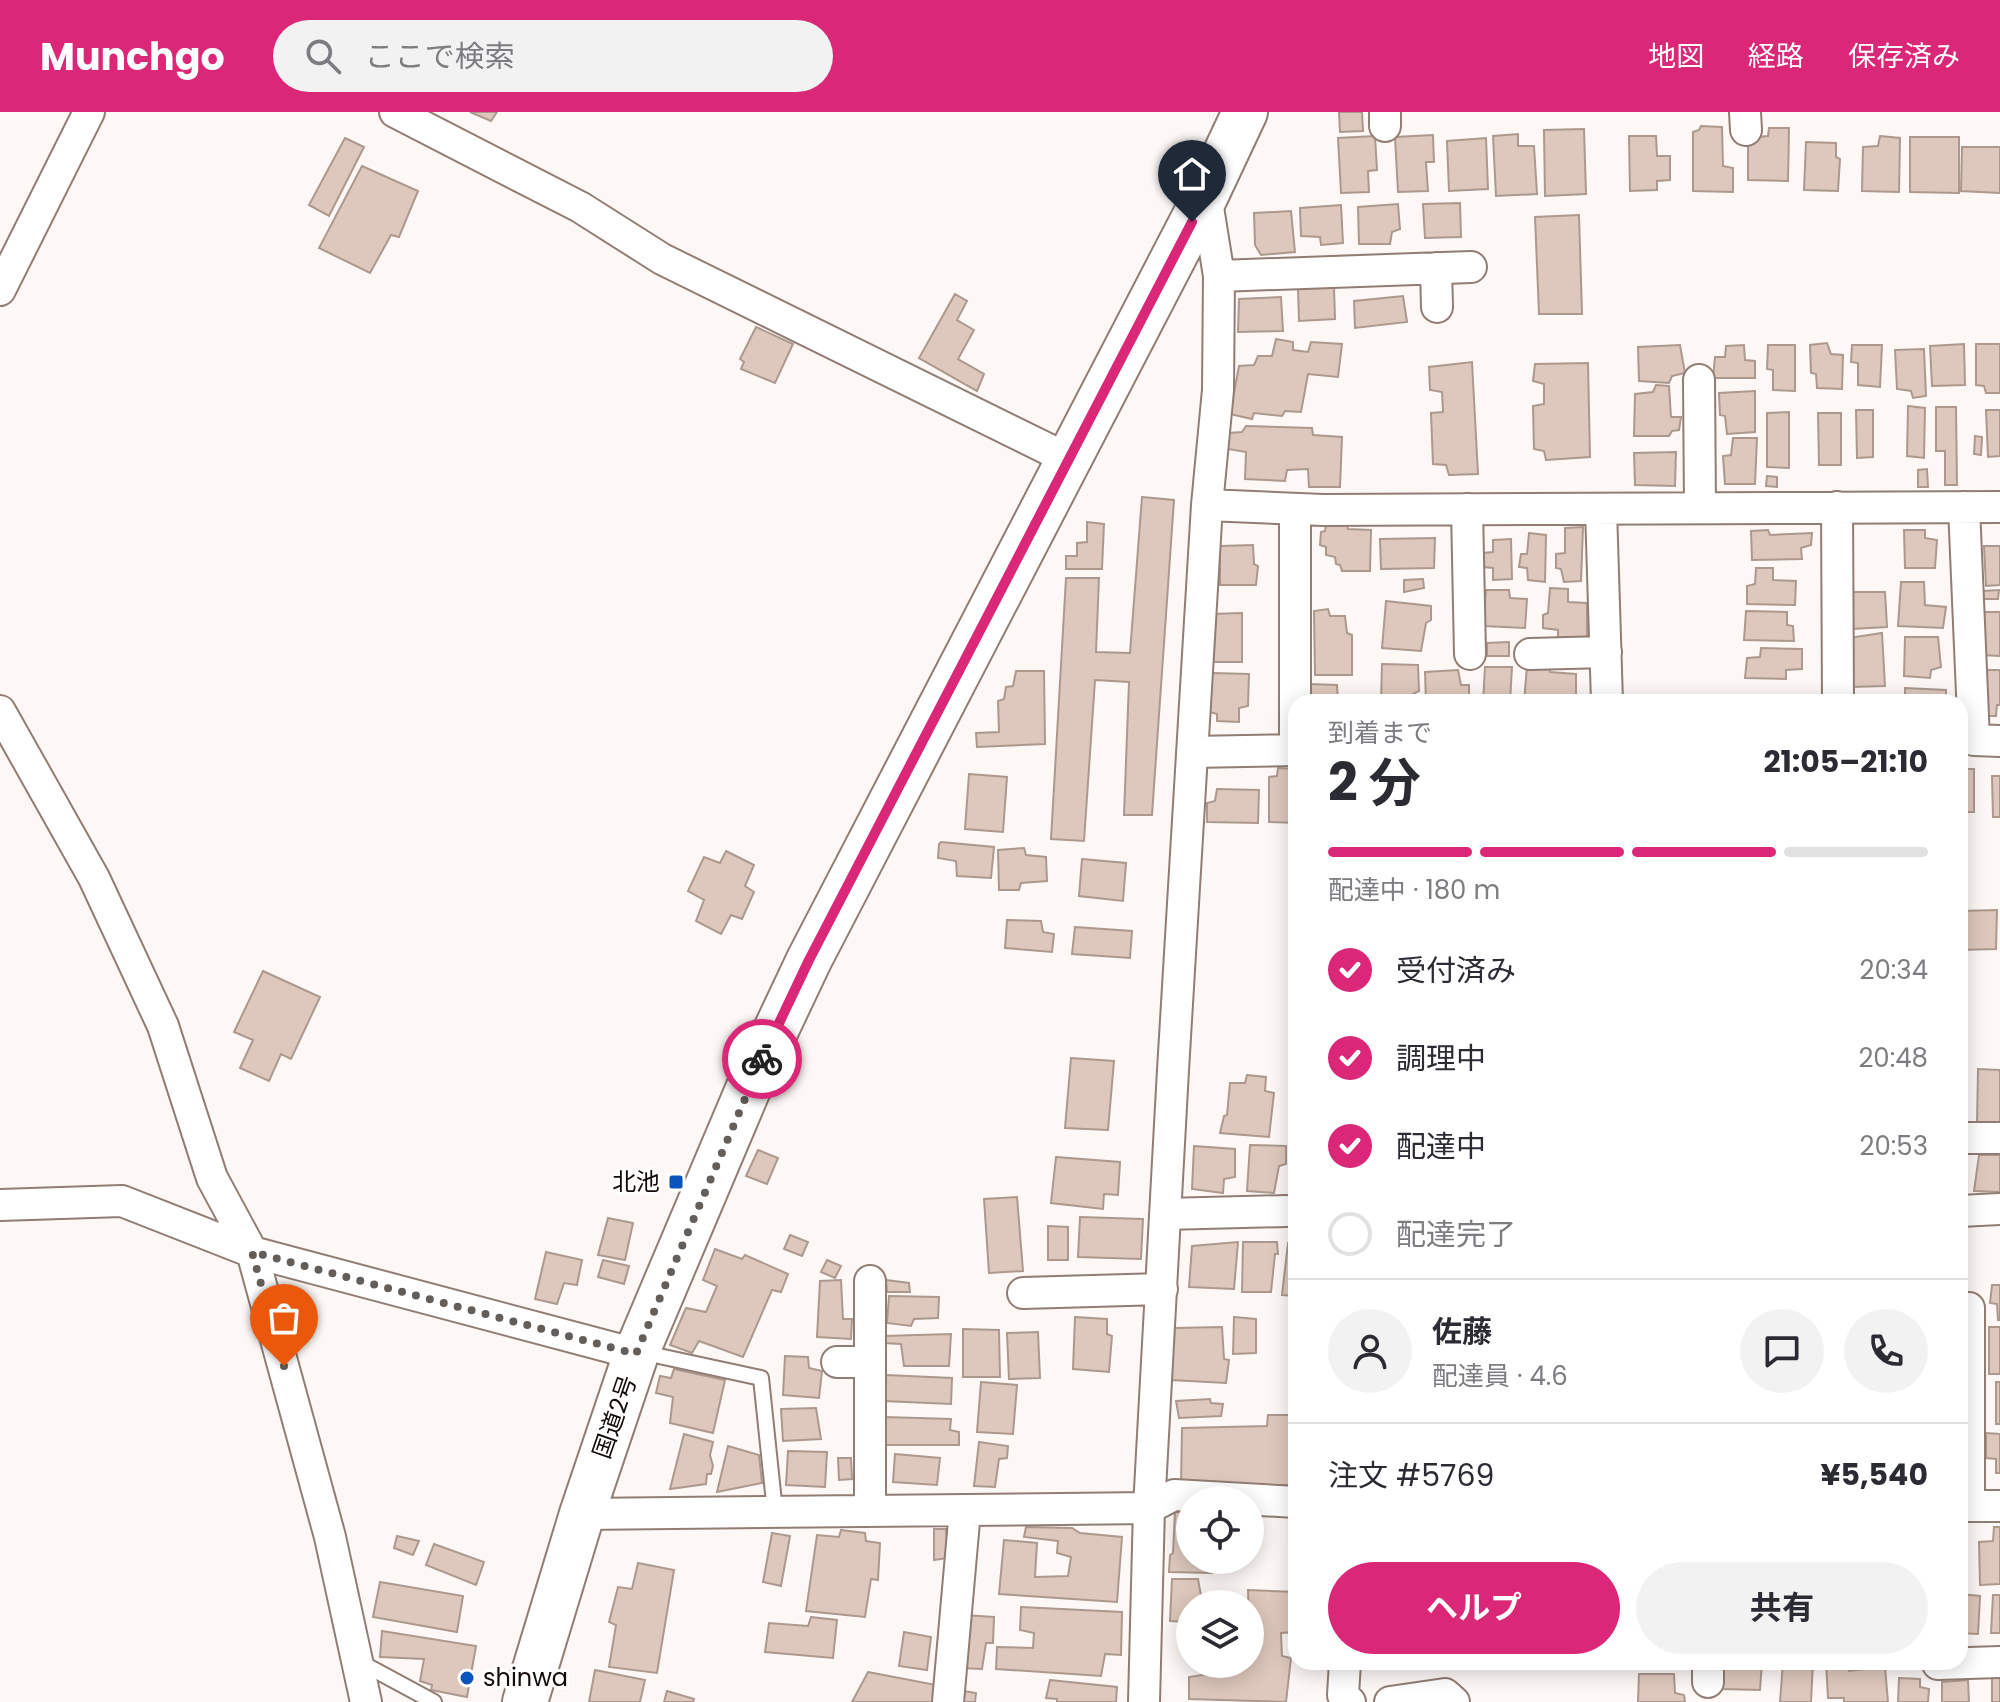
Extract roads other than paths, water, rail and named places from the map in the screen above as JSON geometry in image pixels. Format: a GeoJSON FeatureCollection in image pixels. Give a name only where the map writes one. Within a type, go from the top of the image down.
{"type":"FeatureCollection","features":[{"type":"Feature","properties":{"kind":"highway","name":"国道2号"},"geometry":{"type":"LineString","coordinates":[[525,1702],[582,1514],[648,1355],[749,1087],[809,960],[1206,195],[1245,112]]}},
{"type":"Feature","properties":{"kind":"street"},"geometry":{"type":"LineString","coordinates":[[0,290],[89,112]]}},
{"type":"Feature","properties":{"kind":"street"},"geometry":{"type":"LineString","coordinates":[[395,112],[580,207],[662,259],[1068,459]]}},
{"type":"Feature","properties":{"kind":"street"},"geometry":{"type":"LineString","coordinates":[[1144,1702],[1149,1508],[1165,1214],[1207,505],[1218,390],[1219,276],[1206,195]]}},
{"type":"Feature","properties":{"kind":"street"},"geometry":{"type":"LineString","coordinates":[[1219,276],[1471,267]]}},
{"type":"Feature","properties":{"kind":"street"},"geometry":{"type":"LineString","coordinates":[[1436,268],[1437,307]]}},
{"type":"Feature","properties":{"kind":"street"},"geometry":{"type":"LineString","coordinates":[[1699,380],[1700,508]]}},
{"type":"Feature","properties":{"kind":"street"},"geometry":{"type":"LineString","coordinates":[[1207,505],[1295,509],[2000,507]]}},
{"type":"Feature","properties":{"kind":"street"},"geometry":{"type":"LineString","coordinates":[[1837,507],[1838,694]]}},
{"type":"Feature","properties":{"kind":"street"},"geometry":{"type":"LineString","coordinates":[[1964,507],[1974,740],[2000,741]]}},
{"type":"Feature","properties":{"kind":"street"},"geometry":{"type":"LineString","coordinates":[[1295,509],[1296,694]]}},
{"type":"Feature","properties":{"kind":"street"},"geometry":{"type":"LineString","coordinates":[[1467,509],[1470,654]]}},
{"type":"Feature","properties":{"kind":"street"},"geometry":{"type":"LineString","coordinates":[[1601,509],[1607,694]]}},
{"type":"Feature","properties":{"kind":"street"},"geometry":{"type":"LineString","coordinates":[[1530,654],[1606,652]]}},
{"type":"Feature","properties":{"kind":"street"},"geometry":{"type":"LineString","coordinates":[[0,711],[94,878],[151,999],[163,1026],[212,1178],[252,1252],[330,1537],[366,1702]]}},
{"type":"Feature","properties":{"kind":"street"},"geometry":{"type":"LineString","coordinates":[[1192,752],[1288,750]]}},
{"type":"Feature","properties":{"kind":"street"},"geometry":{"type":"LineString","coordinates":[[1968,1138],[2000,1138]]}},
{"type":"Feature","properties":{"kind":"street"},"geometry":{"type":"LineString","coordinates":[[0,1205],[122,1201],[252,1252],[648,1355]]}},
{"type":"Feature","properties":{"kind":"street"},"geometry":{"type":"LineString","coordinates":[[1968,1211],[2000,1209]]}},
{"type":"Feature","properties":{"kind":"street"},"geometry":{"type":"LineString","coordinates":[[1165,1214],[1286,1211]]}},
{"type":"Feature","properties":{"kind":"street"},"geometry":{"type":"LineString","coordinates":[[870,1281],[870,1511]]}},
{"type":"Feature","properties":{"kind":"street"},"geometry":{"type":"LineString","coordinates":[[1023,1293],[1162,1289]]}},
{"type":"Feature","properties":{"kind":"street"},"geometry":{"type":"LineString","coordinates":[[1968,1348],[1969,1308]]}},
{"type":"Feature","properties":{"kind":"street"},"geometry":{"type":"LineString","coordinates":[[837,1362],[870,1362]]}},
{"type":"Feature","properties":{"kind":"street"},"geometry":{"type":"LineString","coordinates":[[582,1514],[1149,1508],[1174,1495],[1288,1502]]}},
{"type":"Feature","properties":{"kind":"street"},"geometry":{"type":"LineString","coordinates":[[1968,1506],[2000,1506]]}},
{"type":"Feature","properties":{"kind":"street"},"geometry":{"type":"LineString","coordinates":[[948,1702],[965,1510]]}},
{"type":"Feature","properties":{"kind":"street"},"geometry":{"type":"LineString","coordinates":[[1968,1663],[2000,1662]]}},
{"type":"Feature","properties":{"kind":"street"},"geometry":{"type":"LineString","coordinates":[[1345,1670],[1343,1695],[1350,1702]]}},
{"type":"Feature","properties":{"kind":"street"},"geometry":{"type":"LineString","coordinates":[[1390,1702],[1445,1694],[1454,1702]]}},
{"type":"Feature","properties":{"kind":"lane"},"geometry":{"type":"LineString","coordinates":[[648,1355],[761,1378],[775,1512]]}},
{"type":"Feature","properties":{"kind":"lane"},"geometry":{"type":"LineString","coordinates":[[357,1661],[434,1702]]}},
{"type":"Feature","properties":{"kind":"place","name":"北池"},"geometry":{"type":"Point","coordinates":[676,1182]}},
{"type":"Feature","properties":{"kind":"place","name":"shinwa"},"geometry":{"type":"Point","coordinates":[467,1678]}}]}
